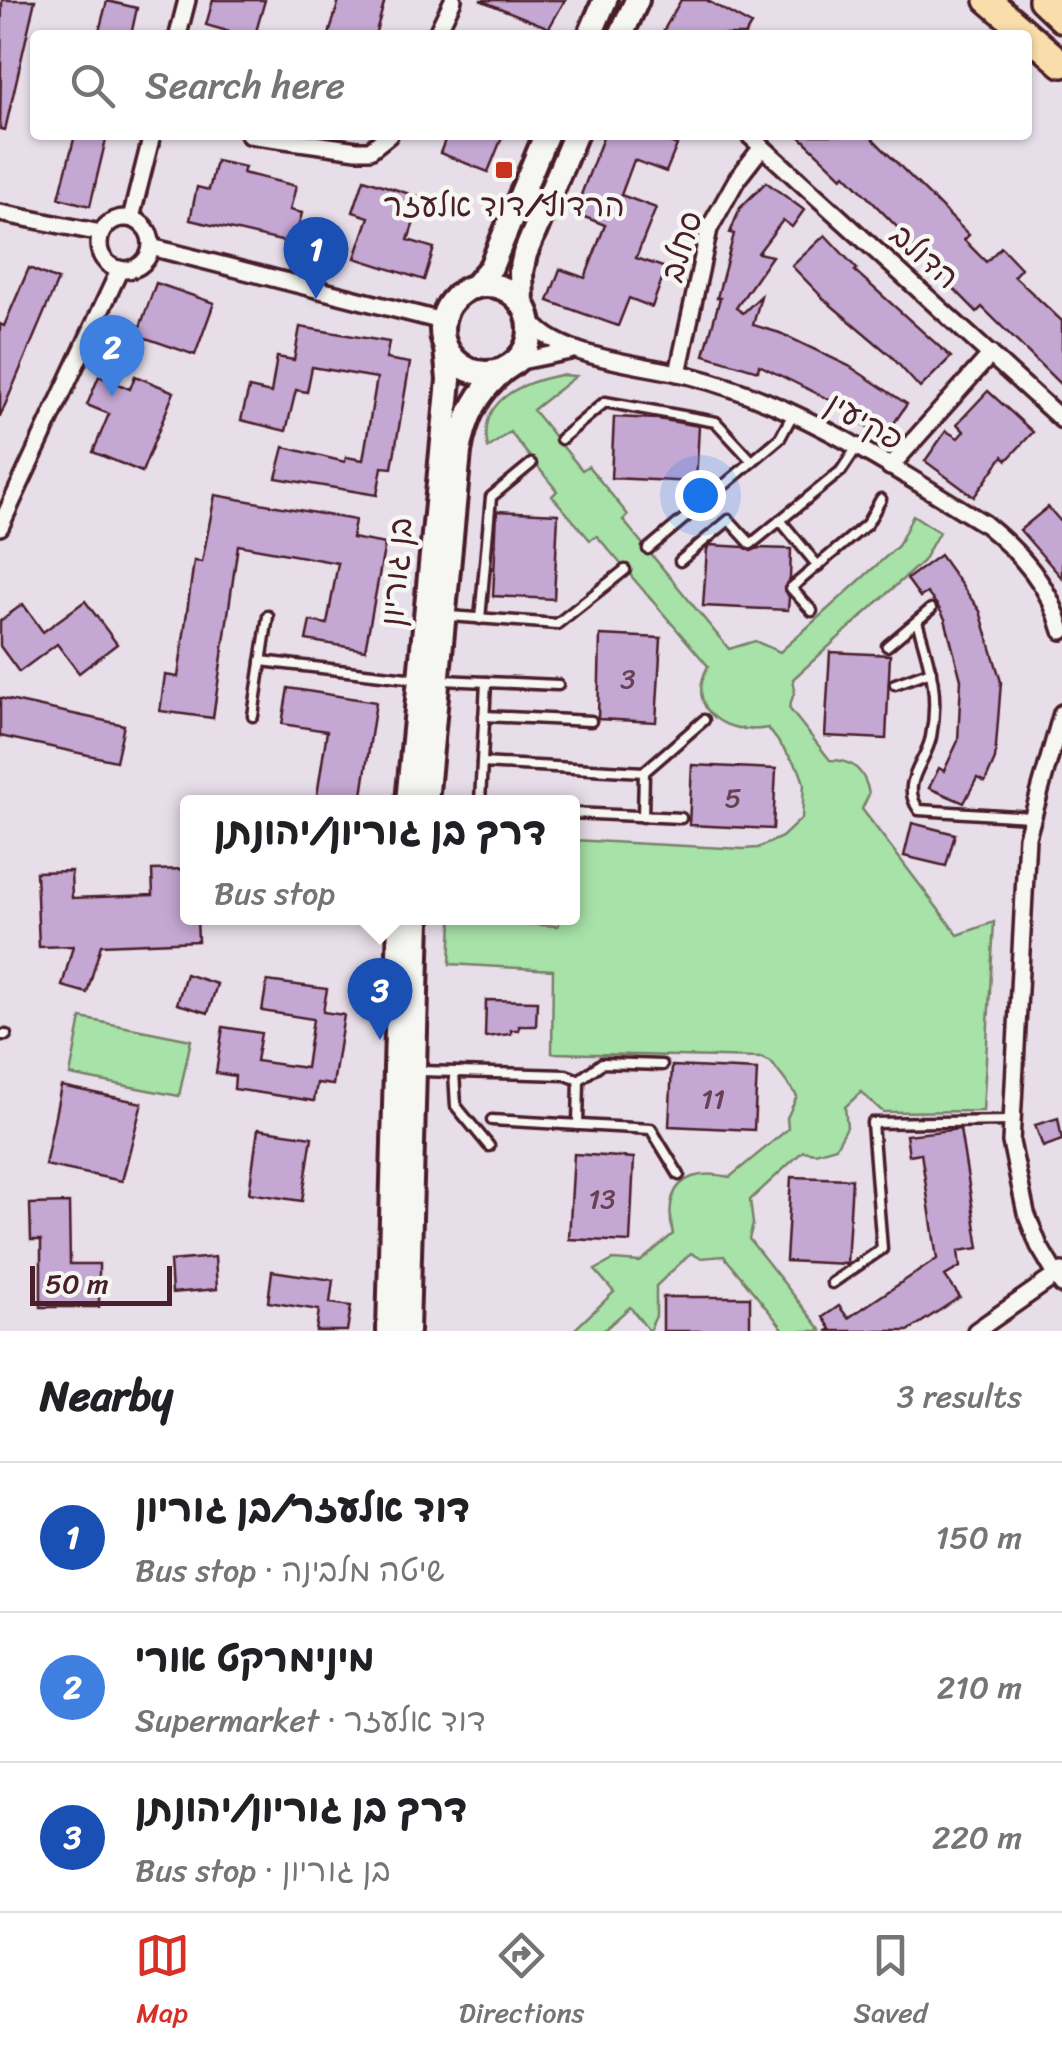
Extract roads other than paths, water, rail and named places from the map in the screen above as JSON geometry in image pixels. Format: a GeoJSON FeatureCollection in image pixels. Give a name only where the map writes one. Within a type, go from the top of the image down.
{"type":"FeatureCollection","features":[{"type":"Feature","properties":{"kind":"main road"},"geometry":{"type":"LineString","coordinates":[[988,0],[1023,30]]}},
{"type":"Feature","properties":{"kind":"main road"},"geometry":{"type":"LineString","coordinates":[[1042,0],[1062,19]]}},
{"type":"Feature","properties":{"kind":"main road"},"geometry":{"type":"LineString","coordinates":[[1032,38],[1062,64]]}},
{"type":"Feature","properties":{"kind":"street"},"geometry":{"type":"LineString","coordinates":[[179,30],[187,0]]}},
{"type":"Feature","properties":{"kind":"street"},"geometry":{"type":"LineString","coordinates":[[438,30],[453,0]]}},
{"type":"Feature","properties":{"kind":"street"},"geometry":{"type":"LineString","coordinates":[[592,30],[605,0]]}},
{"type":"Feature","properties":{"kind":"street"},"geometry":{"type":"LineString","coordinates":[[623,30],[637,0]]}},
{"type":"Feature","properties":{"kind":"street"},"geometry":{"type":"LineString","coordinates":[[131,218],[151,140]]}},
{"type":"Feature","properties":{"kind":"street"},"geometry":{"type":"LineString","coordinates":[[285,140],[370,150],[383,140]]}},
{"type":"Feature","properties":{"kind":"street"},"geometry":{"type":"LineString","coordinates":[[544,140],[490,268],[474,287],[451,302],[442,321],[446,348],[454,360],[470,371],[491,374],[510,366],[529,338],[521,272],[525,254],[574,140]]}},
{"type":"Feature","properties":{"kind":"street","name":"הדולב"},"geometry":{"type":"LineString","coordinates":[[754,140],[1062,420]]}},
{"type":"Feature","properties":{"kind":"street","name":"סחלב"},"geometry":{"type":"LineString","coordinates":[[678,373],[709,229],[737,179],[762,147]]}},
{"type":"Feature","properties":{"kind":"street"},"geometry":{"type":"LineString","coordinates":[[0,213],[101,233]]}},
{"type":"Feature","properties":{"kind":"street"},"geometry":{"type":"LineString","coordinates":[[131,218],[144,226],[151,247],[137,267],[120,269],[102,256],[101,233],[113,220],[131,218]]}},
{"type":"Feature","properties":{"kind":"street"},"geometry":{"type":"LineString","coordinates":[[151,247],[442,321]]}},
{"type":"Feature","properties":{"kind":"street"},"geometry":{"type":"LineString","coordinates":[[0,527],[120,269]]}},
{"type":"Feature","properties":{"kind":"street"},"geometry":{"type":"LineString","coordinates":[[474,287],[501,288],[525,311]]}},
{"type":"Feature","properties":{"kind":"street","name":"פקיעין"},"geometry":{"type":"LineString","coordinates":[[525,311],[547,337],[579,351],[748,393],[794,412],[857,447],[984,524],[1006,542],[1040,581],[1062,631]]}},
{"type":"Feature","properties":{"kind":"street","name":"בן גוריון"},"geometry":{"type":"LineString","coordinates":[[426,795],[428,680],[450,366],[446,348]]}},
{"type":"Feature","properties":{"kind":"street","name":"פקיעין"},"geometry":{"type":"LineString","coordinates":[[510,366],[579,351]]}},
{"type":"Feature","properties":{"kind":"street"},"geometry":{"type":"LineString","coordinates":[[890,467],[991,354]]}},
{"type":"Feature","properties":{"kind":"street","name":"בן גוריון"},"geometry":{"type":"LineString","coordinates":[[409,795],[428,680],[444,616],[462,432],[488,383],[510,366]]}},
{"type":"Feature","properties":{"kind":"street"},"geometry":{"type":"LineString","coordinates":[[976,1331],[1060,1278],[1032,1229],[1010,1142],[1027,838],[1062,712]]}},
{"type":"Feature","properties":{"kind":"street"},"geometry":{"type":"LineString","coordinates":[[389,1331],[400,925]]}},
{"type":"Feature","properties":{"kind":"street"},"geometry":{"type":"LineString","coordinates":[[407,1331],[418,925]]}},
{"type":"Feature","properties":{"kind":"lane"},"geometry":{"type":"LineString","coordinates":[[561,438],[605,402],[716,422],[752,461]]}},
{"type":"Feature","properties":{"kind":"lane"},"geometry":{"type":"LineString","coordinates":[[648,549],[784,434],[794,412]]}},
{"type":"Feature","properties":{"kind":"lane"},"geometry":{"type":"LineString","coordinates":[[680,561],[729,520],[752,544],[841,471],[857,447]]}},
{"type":"Feature","properties":{"kind":"lane"},"geometry":{"type":"LineString","coordinates":[[480,619],[491,497],[530,464]]}},
{"type":"Feature","properties":{"kind":"lane"},"geometry":{"type":"LineString","coordinates":[[812,611],[791,588],[867,524],[881,499]]}},
{"type":"Feature","properties":{"kind":"lane"},"geometry":{"type":"LineString","coordinates":[[780,520],[818,566]]}},
{"type":"Feature","properties":{"kind":"lane"},"geometry":{"type":"LineString","coordinates":[[444,616],[557,624],[624,570]]}},
{"type":"Feature","properties":{"kind":"lane"},"geometry":{"type":"LineString","coordinates":[[887,646],[931,609]]}},
{"type":"Feature","properties":{"kind":"lane"},"geometry":{"type":"LineString","coordinates":[[253,716],[268,616]]}},
{"type":"Feature","properties":{"kind":"lane"},"geometry":{"type":"LineString","coordinates":[[917,621],[937,692],[930,741],[912,781],[913,802],[918,810],[1031,817]]}},
{"type":"Feature","properties":{"kind":"lane"},"geometry":{"type":"LineString","coordinates":[[262,660],[428,680],[558,685]]}},
{"type":"Feature","properties":{"kind":"lane"},"geometry":{"type":"LineString","coordinates":[[894,684],[931,672]]}},
{"type":"Feature","properties":{"kind":"lane"},"geometry":{"type":"LineString","coordinates":[[480,795],[486,682]]}},
{"type":"Feature","properties":{"kind":"lane"},"geometry":{"type":"LineString","coordinates":[[484,716],[591,721]]}},
{"type":"Feature","properties":{"kind":"lane"},"geometry":{"type":"LineString","coordinates":[[482,763],[644,772],[704,720]]}},
{"type":"Feature","properties":{"kind":"lane"},"geometry":{"type":"LineString","coordinates":[[643,816],[644,772]]}},
{"type":"Feature","properties":{"kind":"lane"},"geometry":{"type":"LineString","coordinates":[[580,813],[681,818]]}},
{"type":"Feature","properties":{"kind":"lane"},"geometry":{"type":"LineString","coordinates":[[579,1080],[602,1063],[662,1065]]}},
{"type":"Feature","properties":{"kind":"lane"},"geometry":{"type":"LineString","coordinates":[[412,1070],[566,1075],[579,1080]]}},
{"type":"Feature","properties":{"kind":"lane"},"geometry":{"type":"LineString","coordinates":[[454,1072],[456,1106],[490,1146]]}},
{"type":"Feature","properties":{"kind":"lane"},"geometry":{"type":"LineString","coordinates":[[578,1125],[579,1080]]}},
{"type":"Feature","properties":{"kind":"lane"},"geometry":{"type":"LineString","coordinates":[[492,1120],[651,1129],[679,1175]]}},
{"type":"Feature","properties":{"kind":"lane"},"geometry":{"type":"LineString","coordinates":[[832,1283],[882,1249],[872,1123],[1011,1122]]}},
{"type":"Feature","properties":{"kind":"place","name":"הרדוף/דוד אלעזר"},"geometry":{"type":"Point","coordinates":[504,170]}},
{"type":"Feature","properties":{"kind":"place","name":"דוד אלעזר/בן גוריון"},"geometry":{"type":"Point","coordinates":[316,299]}},
{"type":"Feature","properties":{"kind":"place","name":"מינימרקט אורי"},"geometry":{"type":"Point","coordinates":[112,397]}},
{"type":"Feature","properties":{"kind":"place","name":"דרך בן גוריון/יהונתן"},"geometry":{"type":"Point","coordinates":[380,1040]}}]}
